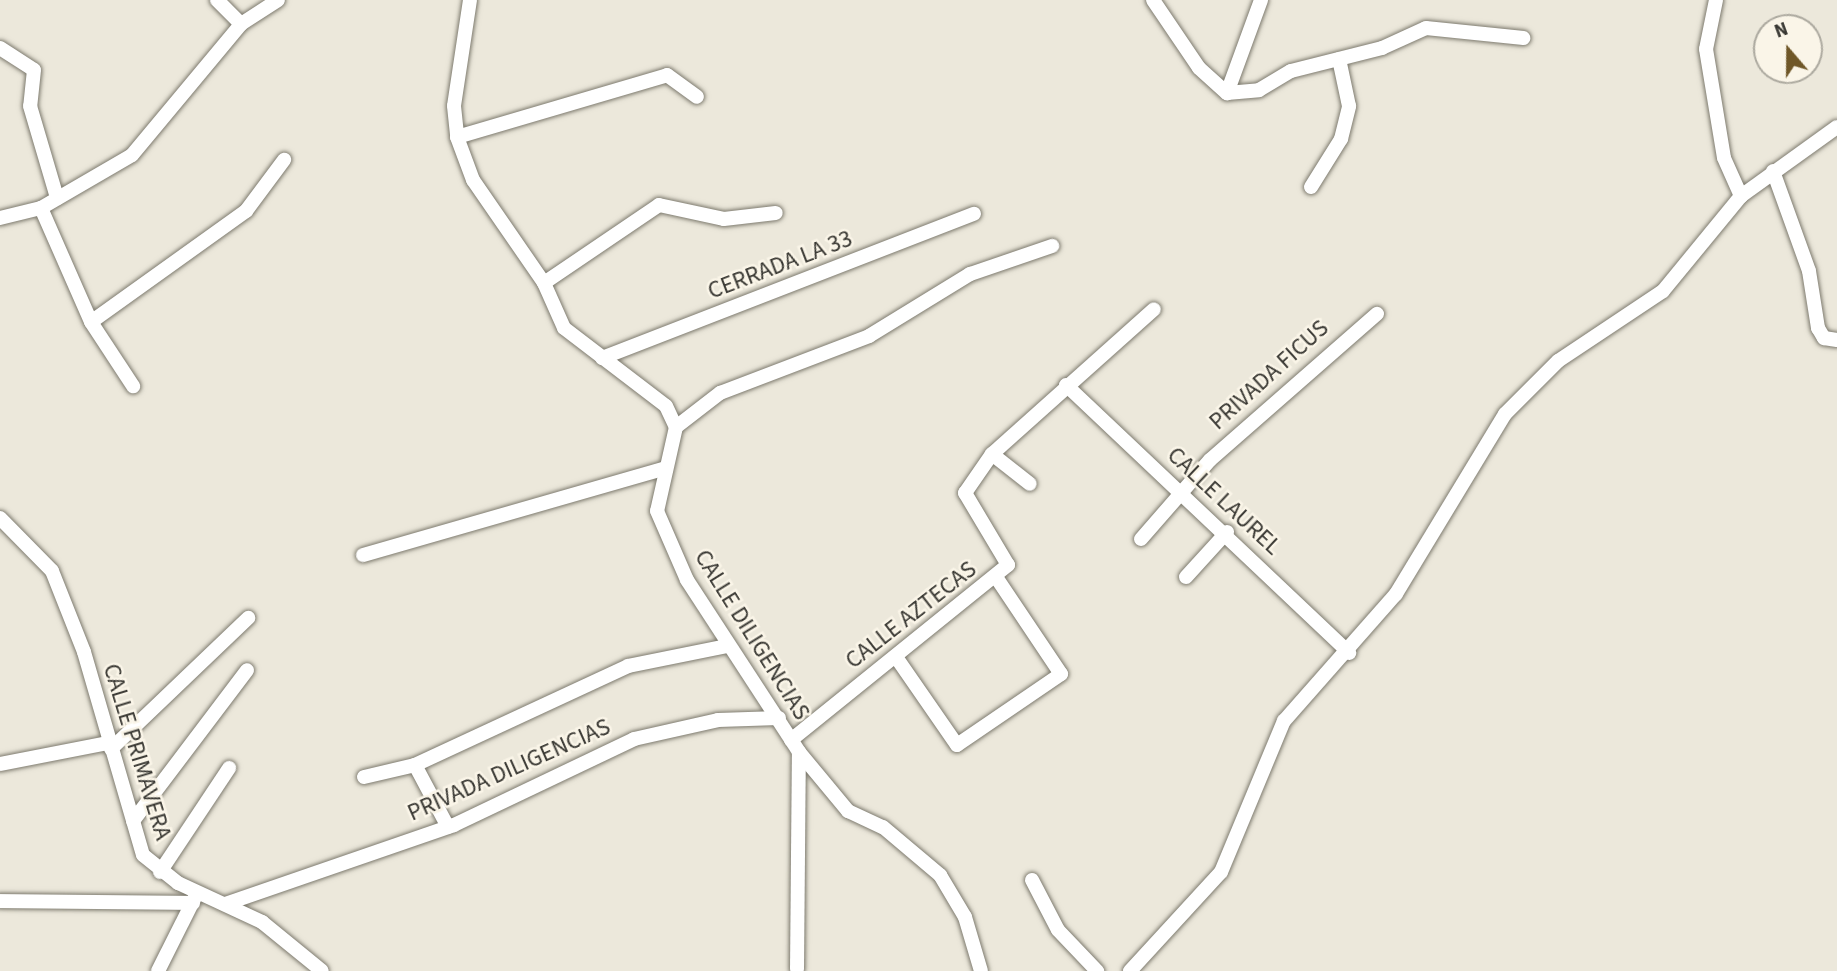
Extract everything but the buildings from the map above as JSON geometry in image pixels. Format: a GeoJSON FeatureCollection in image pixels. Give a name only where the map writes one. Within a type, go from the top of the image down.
{"type":"FeatureCollection","features":[{"type":"Feature","properties":{"kind":"street"},"geometry":{"type":"LineString","coordinates":[[217,0],[241,24]]}},
{"type":"Feature","properties":{"kind":"street"},"geometry":{"type":"LineString","coordinates":[[0,218],[41,208],[153,136],[241,24],[278,0]]}},
{"type":"Feature","properties":{"kind":"street"},"geometry":{"type":"LineString","coordinates":[[470,0],[454,106],[457,137],[495,218],[544,283],[564,328],[602,358],[653,390],[676,428],[720,393],[869,336],[970,274],[1052,246]]}},
{"type":"Feature","properties":{"kind":"street"},"geometry":{"type":"LineString","coordinates":[[1153,0],[1199,68],[1227,93],[1259,90],[1291,71],[1339,59],[1426,28],[1523,38]]}},
{"type":"Feature","properties":{"kind":"street"},"geometry":{"type":"LineString","coordinates":[[1227,93],[1261,0]]}},
{"type":"Feature","properties":{"kind":"street"},"geometry":{"type":"LineString","coordinates":[[1716,0],[1706,49],[1724,158],[1741,196]]}},
{"type":"Feature","properties":{"kind":"street"},"geometry":{"type":"LineString","coordinates":[[0,48],[34,69],[30,106],[57,198]]}},
{"type":"Feature","properties":{"kind":"street"},"geometry":{"type":"LineString","coordinates":[[1311,187],[1341,139],[1349,106],[1339,59]]}},
{"type":"Feature","properties":{"kind":"street"},"geometry":{"type":"LineString","coordinates":[[457,137],[667,75],[697,97]]}},
{"type":"Feature","properties":{"kind":"street"},"geometry":{"type":"LineString","coordinates":[[1130,971],[1221,872],[1284,721],[1349,653],[1409,574],[1505,414],[1558,361],[1663,291],[1741,196],[1837,127]]}},
{"type":"Feature","properties":{"kind":"street"},"geometry":{"type":"LineString","coordinates":[[92,322],[246,211],[284,160]]}},
{"type":"Feature","properties":{"kind":"street"},"geometry":{"type":"LineString","coordinates":[[1773,171],[1809,271],[1818,327],[1824,338],[1837,340]]}},
{"type":"Feature","properties":{"kind":"street"},"geometry":{"type":"LineString","coordinates":[[544,283],[659,205],[724,219],[776,213]]}},
{"type":"Feature","properties":{"kind":"street"},"geometry":{"type":"LineString","coordinates":[[41,208],[92,322],[133,386]]}},
{"type":"Feature","properties":{"kind":"street","name":"CERRADA LA 33"},"geometry":{"type":"LineString","coordinates":[[602,358],[974,214]]}},
{"type":"Feature","properties":{"kind":"street","name":"CALLE AZTECAS"},"geometry":{"type":"LineString","coordinates":[[795,746],[896,657],[1008,565],[965,493],[992,454],[1154,309]]}},
{"type":"Feature","properties":{"kind":"street","name":"PRIVADA FICUS"},"geometry":{"type":"LineString","coordinates":[[1140,539],[1184,494],[1209,460],[1289,386],[1377,314]]}},
{"type":"Feature","properties":{"kind":"street","name":"CALLE LAUREL"},"geometry":{"type":"LineString","coordinates":[[1066,385],[1227,533],[1349,653]]}},
{"type":"Feature","properties":{"kind":"street","name":"CALLE DILIGENCIAS"},"geometry":{"type":"LineString","coordinates":[[676,428],[663,469],[657,511],[669,545],[727,646],[779,718],[795,746],[848,811],[883,827],[940,875],[965,917],[981,971]]}},
{"type":"Feature","properties":{"kind":"street"},"geometry":{"type":"LineString","coordinates":[[992,454],[1030,484]]}},
{"type":"Feature","properties":{"kind":"street"},"geometry":{"type":"LineString","coordinates":[[363,555],[663,469]]}},
{"type":"Feature","properties":{"kind":"street","name":"CALLE PRIMAVERA"},"geometry":{"type":"LineString","coordinates":[[0,518],[52,571],[143,855],[160,872],[195,897],[225,904],[262,922],[322,971]]}},
{"type":"Feature","properties":{"kind":"street"},"geometry":{"type":"LineString","coordinates":[[1186,577],[1227,533]]}},
{"type":"Feature","properties":{"kind":"street"},"geometry":{"type":"LineString","coordinates":[[896,657],[957,745],[1061,674],[996,577]]}},
{"type":"Feature","properties":{"kind":"street"},"geometry":{"type":"LineString","coordinates":[[0,764],[109,746],[248,618]]}},
{"type":"Feature","properties":{"kind":"street"},"geometry":{"type":"LineString","coordinates":[[364,777],[415,765],[628,666],[727,646]]}},
{"type":"Feature","properties":{"kind":"street"},"geometry":{"type":"LineString","coordinates":[[133,821],[247,670]]}},
{"type":"Feature","properties":{"kind":"street","name":"PRIVADA DILIGENCIAS"},"geometry":{"type":"LineString","coordinates":[[225,904],[448,827],[634,739],[718,720],[779,718]]}},
{"type":"Feature","properties":{"kind":"street"},"geometry":{"type":"LineString","coordinates":[[795,746],[797,969]]}},
{"type":"Feature","properties":{"kind":"street"},"geometry":{"type":"LineString","coordinates":[[415,765],[448,827]]}},
{"type":"Feature","properties":{"kind":"street"},"geometry":{"type":"LineString","coordinates":[[160,872],[229,768]]}},
{"type":"Feature","properties":{"kind":"street"},"geometry":{"type":"LineString","coordinates":[[1032,880],[1058,930],[1097,971]]}},
{"type":"Feature","properties":{"kind":"street"},"geometry":{"type":"LineString","coordinates":[[0,901],[195,897],[158,971]]}}]}
